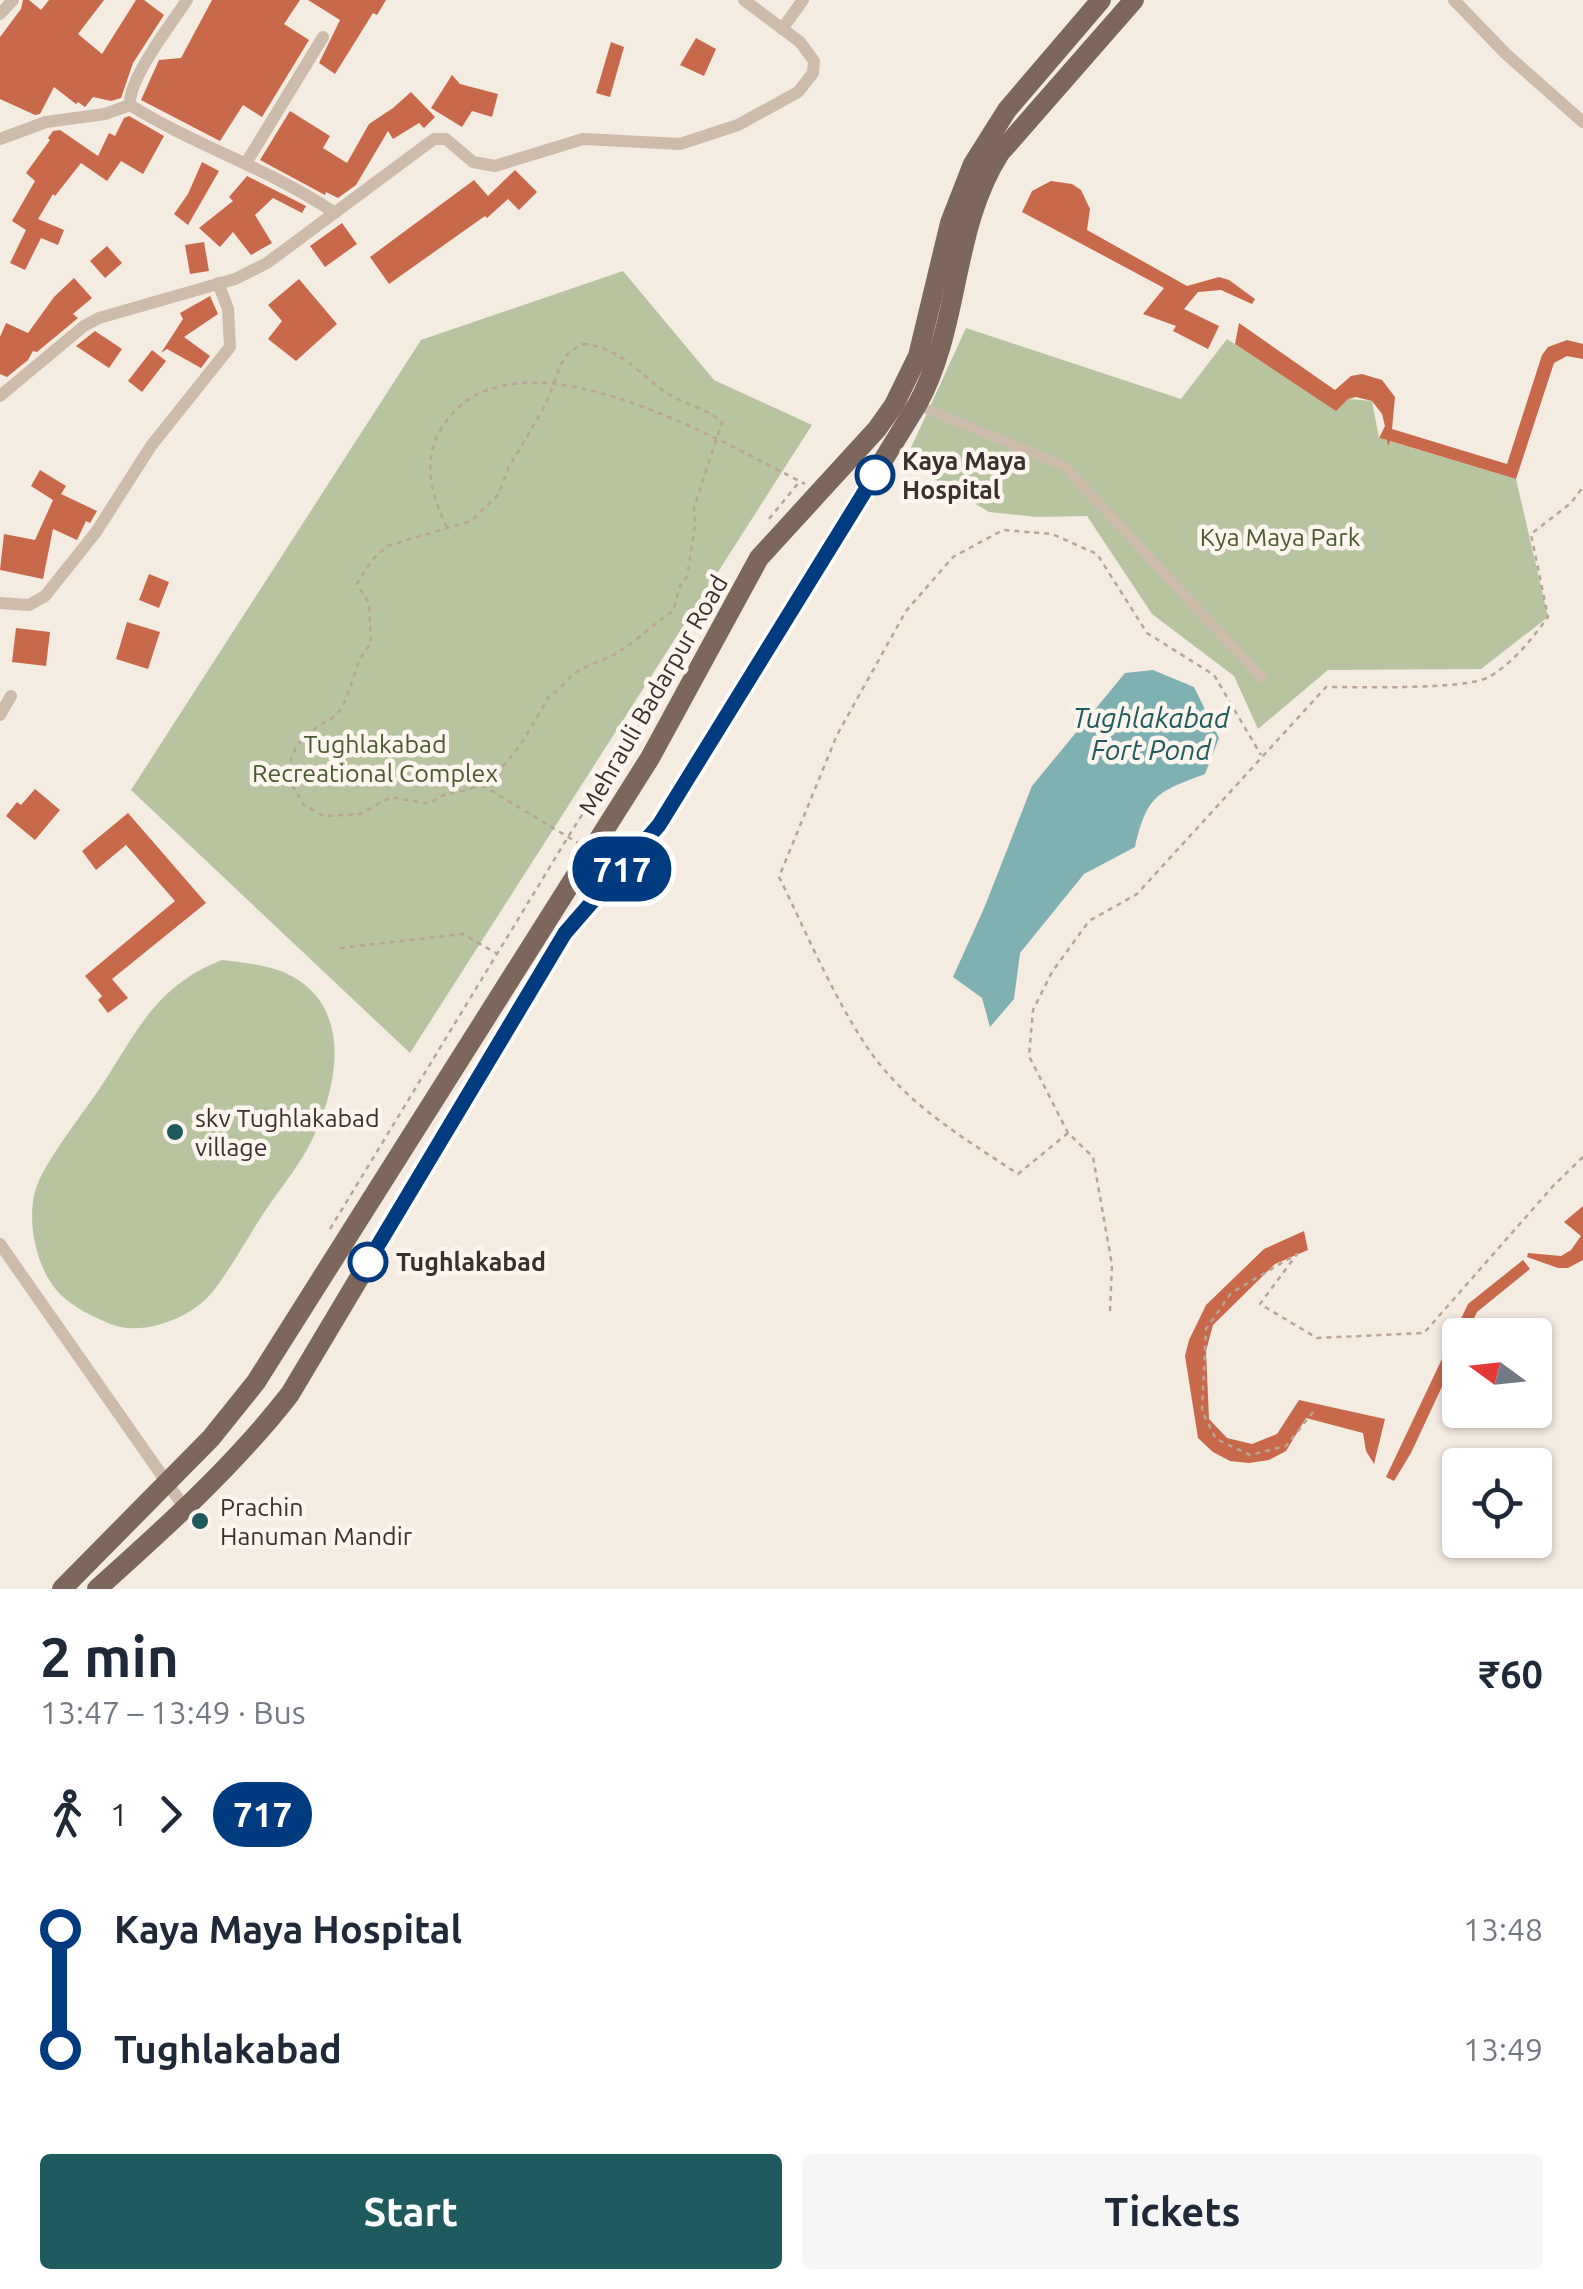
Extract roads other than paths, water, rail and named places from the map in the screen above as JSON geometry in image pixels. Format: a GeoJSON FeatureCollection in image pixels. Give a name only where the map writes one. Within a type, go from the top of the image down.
{"type":"FeatureCollection","features":[{"type":"Feature","properties":{"kind":"main road","name":"Mehrauli Badarpur Road"},"geometry":{"type":"LineString","coordinates":[[62,1589],[212,1438],[256,1382],[650,758],[759,558],[876,429],[907,382],[927,323],[950,222],[973,164],[1007,110],[1101,0]]}},
{"type":"Feature","properties":{"kind":"main road"},"geometry":{"type":"LineString","coordinates":[[97,1589],[264,1427],[290,1394],[565,933],[659,825],[928,384],[947,325],[972,207],[982,182],[1000,154],[1134,0]]}},
{"type":"Feature","properties":{"kind":"street"},"geometry":{"type":"LineString","coordinates":[[0,14],[14,0]]}},
{"type":"Feature","properties":{"kind":"street"},"geometry":{"type":"LineString","coordinates":[[130,105],[130,95],[146,63],[187,0]]}},
{"type":"Feature","properties":{"kind":"street"},"geometry":{"type":"LineString","coordinates":[[0,396],[84,326],[117,311],[218,283],[268,263],[434,139],[446,139],[473,162],[494,166],[583,138],[680,144],[722,132],[798,92],[813,73],[810,52],[744,0]]}},
{"type":"Feature","properties":{"kind":"street"},"geometry":{"type":"LineString","coordinates":[[782,28],[803,0]]}},
{"type":"Feature","properties":{"kind":"street"},"geometry":{"type":"LineString","coordinates":[[1454,0],[1506,54],[1583,122]]}},
{"type":"Feature","properties":{"kind":"street"},"geometry":{"type":"LineString","coordinates":[[246,163],[324,38]]}},
{"type":"Feature","properties":{"kind":"street"},"geometry":{"type":"LineString","coordinates":[[0,139],[46,122],[105,114],[130,105]]}},
{"type":"Feature","properties":{"kind":"street"},"geometry":{"type":"LineString","coordinates":[[130,105],[181,136],[304,192],[335,213]]}},
{"type":"Feature","properties":{"kind":"street"},"geometry":{"type":"LineString","coordinates":[[0,603],[29,605],[45,596],[96,532],[150,446],[230,346],[228,308],[218,283]]}},
{"type":"Feature","properties":{"kind":"street"},"geometry":{"type":"LineString","coordinates":[[916,405],[1064,466],[1262,678]]}},
{"type":"Feature","properties":{"kind":"street"},"geometry":{"type":"LineString","coordinates":[[0,715],[11,696]]}},
{"type":"Feature","properties":{"kind":"street"},"geometry":{"type":"LineString","coordinates":[[0,1244],[184,1507]]}},
{"type":"Feature","properties":{"kind":"water","name":"Tughlakabad Fort Pond"},"geometry":{"type":"Polygon","coordinates":[[[1153,670],[1194,687],[1219,738],[1205,774],[1156,798],[1144,817],[1135,847],[1084,874],[1020,953],[1014,999],[990,1027],[982,998],[953,977],[1032,786],[1125,673],[1153,670]]]}},
{"type":"Feature","properties":{"kind":"place","name":"Kaya Maya Hospital"},"geometry":{"type":"Point","coordinates":[875,475]}},
{"type":"Feature","properties":{"kind":"place","name":"skv Tughlakabad village"},"geometry":{"type":"Point","coordinates":[175,1132]}},
{"type":"Feature","properties":{"kind":"place","name":"Tughlakabad"},"geometry":{"type":"Point","coordinates":[368,1262]}},
{"type":"Feature","properties":{"kind":"place","name":"Prachin Hanuman Mandir"},"geometry":{"type":"Point","coordinates":[200,1521]}},
{"type":"Feature","properties":{"kind":"park label","name":"Kya Maya Park"},"geometry":{"type":"Point","coordinates":[1280,537]}},
{"type":"Feature","properties":{"kind":"park label","name":"Tughlakabad Recreational Complex"},"geometry":{"type":"Point","coordinates":[375,758]}}]}
